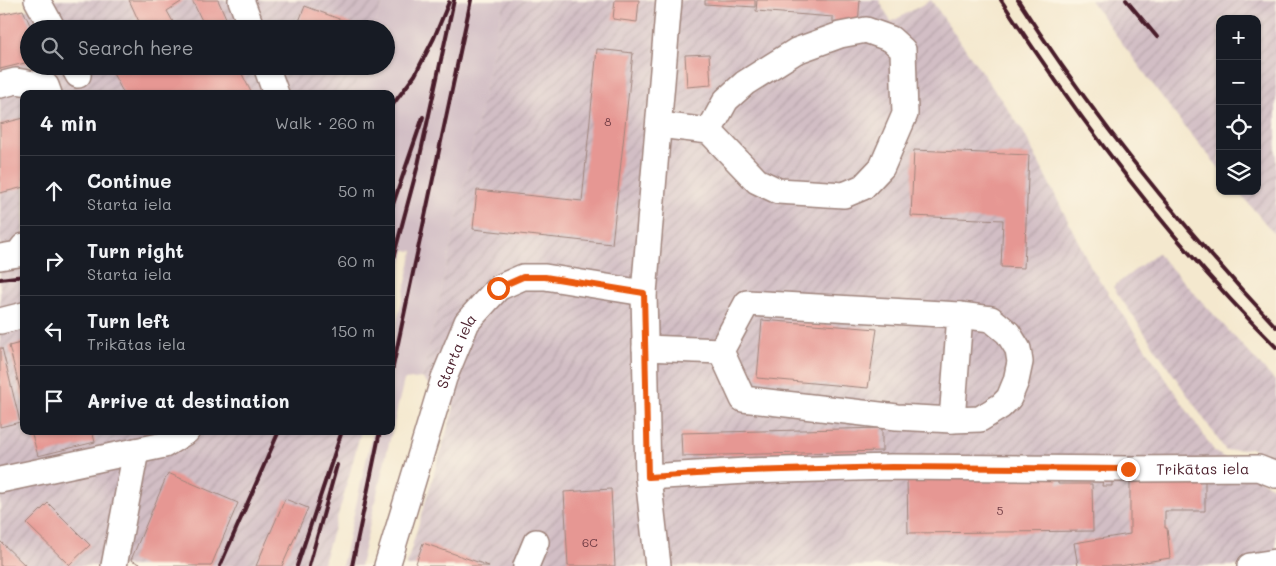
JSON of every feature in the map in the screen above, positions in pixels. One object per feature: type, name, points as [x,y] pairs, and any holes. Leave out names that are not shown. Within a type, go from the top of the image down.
[{"type":"street","points":[[37,0],[48,20]]},
{"type":"street","points":[[241,0],[249,20]]},
{"type":"street","points":[[658,566],[648,477],[644,293],[669,0]]},
{"type":"street","points":[[659,126],[709,131],[757,181],[778,191],[844,196],[863,187],[882,167],[905,114],[903,50],[891,39],[866,30],[840,35],[796,51],[745,83],[726,100],[709,131]]},
{"type":"street","points":[[269,75],[275,90]]},
{"type":"street","points":[[0,85],[16,81],[46,86],[48,90]]},
{"type":"street","points":[[0,257],[18,254],[20,251]]},
{"type":"street","name":"Starta iela","points":[[387,566],[444,378],[467,322],[498,288],[523,277],[545,277],[644,293]]},
{"type":"street","points":[[747,303],[960,315],[990,319],[1008,333],[1018,349],[1020,362],[1016,381],[1009,398],[1001,406],[980,419],[952,420],[897,417],[743,398],[721,351],[747,303]]},
{"type":"street","points":[[952,420],[960,315]]},
{"type":"street","points":[[0,321],[20,316]]},
{"type":"street","points":[[645,348],[721,351]]},
{"type":"street","points":[[0,480],[164,445],[180,435]]},
{"type":"street","points":[[114,566],[136,451]]},
{"type":"street","name":"Trikātas iela","points":[[648,477],[746,471],[892,467],[1258,468],[1276,475]]},
{"type":"street","points":[[526,566],[536,542]]},
{"type":"street","points":[[1250,566],[1276,562]]},
{"type":"shaded area","points":[[45,0],[384,0],[377,20],[20,20],[20,75],[358,75],[353,90],[20,90],[20,435],[360,435],[322,566],[0,566],[0,15],[23,10],[43,9]]},
{"type":"shaded area","points":[[384,0],[504,0],[422,378],[404,380],[395,418],[395,331],[413,251],[395,246],[395,90],[353,90],[358,75],[395,75],[395,20],[377,20]]},
{"type":"shaded area","points":[[504,0],[879,0],[891,22],[931,0],[1023,131],[1092,269],[1215,452],[1276,489],[1276,566],[406,566],[454,407],[422,378]]},
{"type":"shaded area","points":[[1090,0],[1276,0],[1276,236],[1241,195],[1261,195],[1261,15],[1216,15],[1216,164],[1180,121]]},
{"type":"shaded area","points":[[395,246],[405,250],[395,291]]},
{"type":"shaded area","points":[[1157,253],[1276,382],[1276,463],[1251,448],[1226,451],[1113,287]]},
{"type":"shaded area","points":[[372,435],[391,435],[360,566],[342,566]]},
{"type":"building","points":[[129,0],[184,0],[167,11],[172,20],[138,20]]},
{"type":"building","points":[[192,0],[218,0],[227,20],[202,20]]},
{"type":"building","points":[[615,0],[639,0],[637,22],[613,19]]},
{"type":"building","points":[[705,0],[755,0],[755,7],[705,4]]},
{"type":"building","points":[[757,0],[860,0],[858,24],[833,22],[833,17],[756,11]]},
{"type":"building","points":[[305,6],[342,20],[300,20]]},
{"type":"building","points":[[23,10],[28,20],[20,20],[20,64],[0,69],[0,15]]},
{"type":"building","points":[[597,49],[633,53],[612,244],[473,229],[477,190],[582,201]]},
{"type":"building","points":[[709,54],[711,85],[687,87],[685,55]]},
{"type":"building","points":[[114,75],[242,75],[250,90],[122,90]]},
{"type":"building","points":[[20,119],[20,188],[0,193],[0,124]]},
{"type":"building","points":[[914,150],[1029,155],[1024,268],[1001,267],[1003,220],[911,216]]},
{"type":"building","points":[[762,320],[877,329],[868,388],[757,378]]},
{"type":"building","points":[[20,343],[20,389],[9,346]]},
{"type":"building","points":[[0,348],[2,348],[20,422],[0,427]]},
{"type":"building","points":[[882,428],[882,451],[682,456],[681,433]]},
{"type":"building","points":[[32,435],[93,435],[95,442],[38,456]]},
{"type":"building","points":[[168,473],[238,503],[211,566],[145,566],[131,560]]},
{"type":"building","points":[[1058,475],[1058,484],[1092,484],[1093,531],[908,533],[907,477]]},
{"type":"building","points":[[1103,479],[1112,479],[1112,486],[1102,486]]},
{"type":"building","points":[[1205,481],[1205,511],[1165,511],[1165,528],[1167,528],[1170,558],[1120,566],[1078,566],[1074,543],[1130,534],[1130,482]]},
{"type":"building","points":[[611,489],[615,566],[568,566],[564,492]]},
{"type":"building","points":[[285,499],[308,508],[282,566],[256,566]]},
{"type":"building","points":[[48,503],[90,545],[69,565],[27,524]]},
{"type":"building","points":[[0,541],[26,566],[0,566]]},
{"type":"building","points":[[423,543],[489,566],[415,566]]},
{"type":"railway","points":[[395,251],[418,165],[454,0]]},
{"type":"railway","points":[[395,357],[471,0]]},
{"type":"railway","points":[[1001,0],[1063,92],[1164,224],[1237,307],[1276,347]]},
{"type":"railway","points":[[1018,0],[1077,87],[1140,170],[1172,210],[1276,327]]},
{"type":"railway","points":[[1126,0],[1157,37]]},
{"type":"railway","points":[[395,102],[415,75],[434,38],[449,2]]},
{"type":"railway","points":[[395,198],[423,117]]},
{"type":"railway","points":[[0,279],[20,276]]},
{"type":"railway","points":[[220,566],[277,435]]},
{"type":"railway","points":[[297,566],[341,435]]},
{"type":"railway","points":[[352,566],[379,435]]},
{"type":"railway","points":[[309,566],[337,465]]},
{"type":"route","points":[[498,288],[523,277],[545,277],[644,293],[648,477],[746,471],[892,467],[1128,469]]}]
